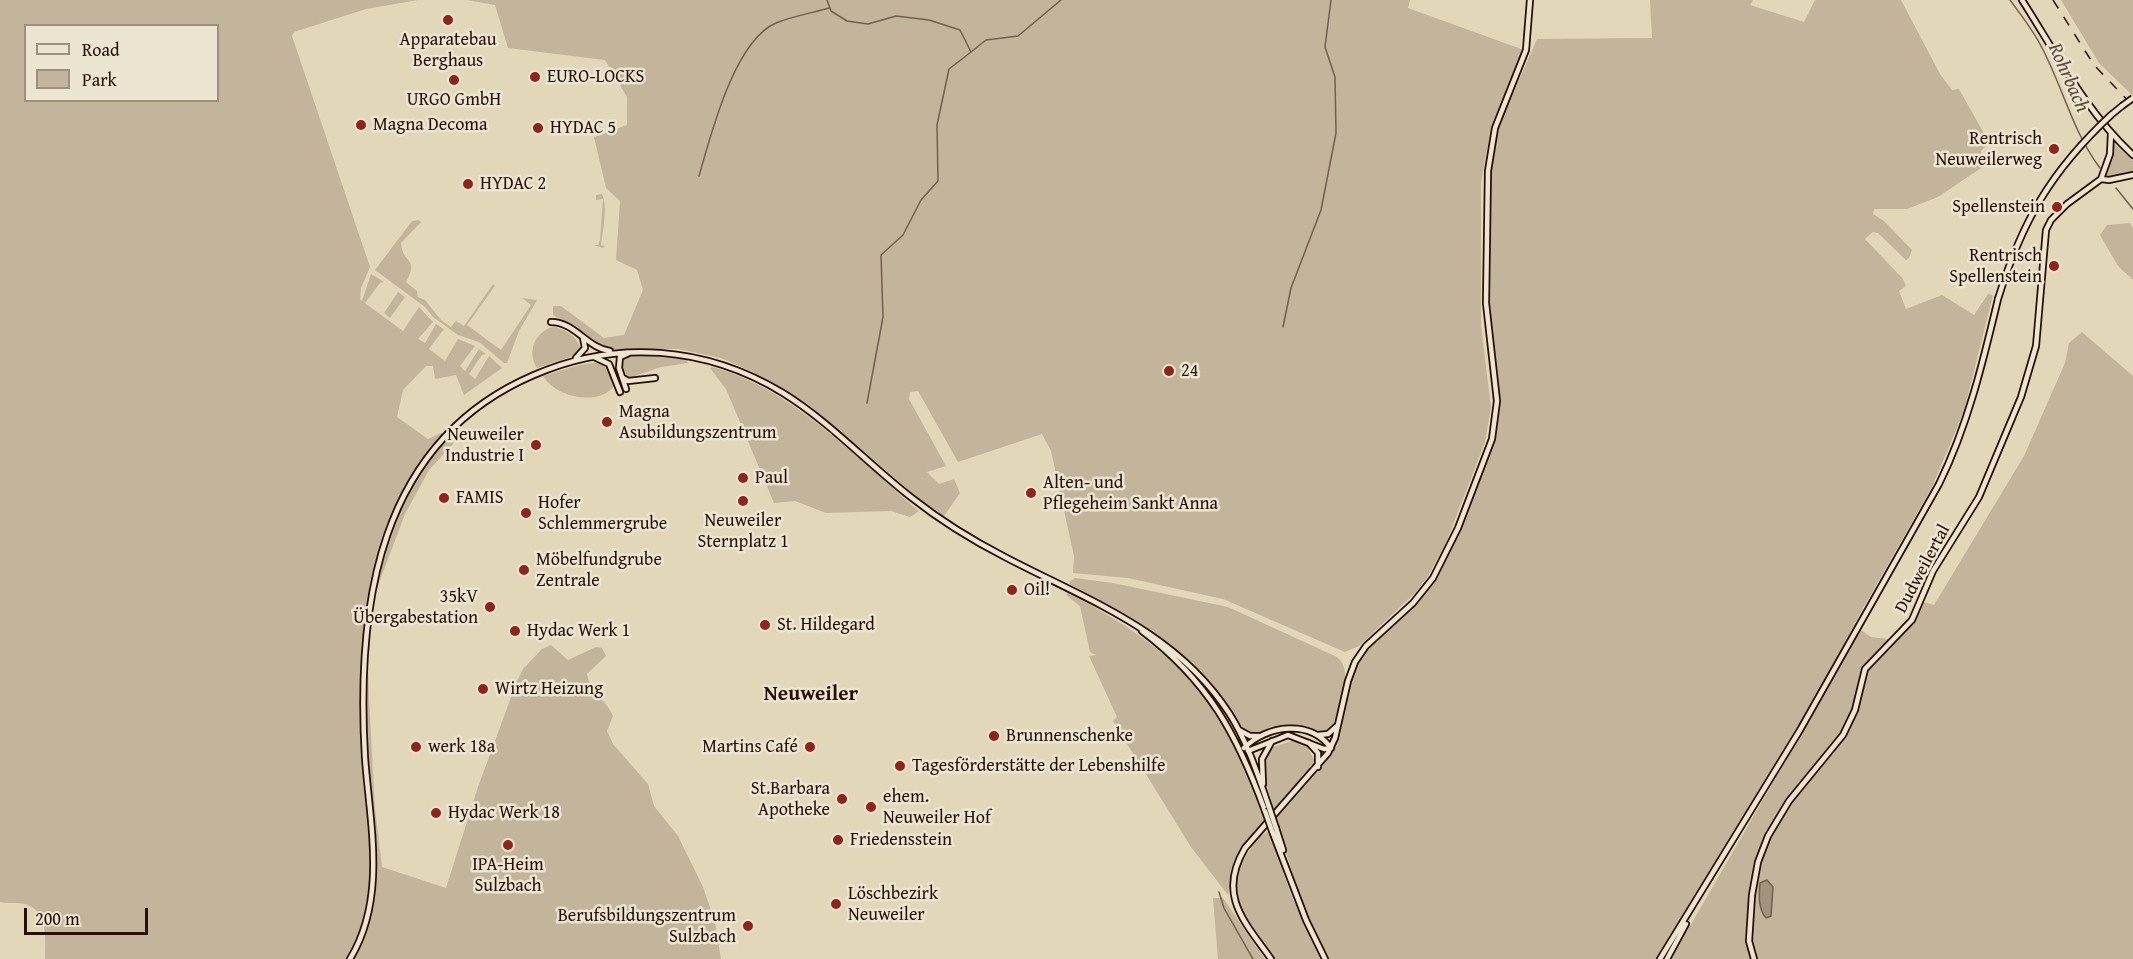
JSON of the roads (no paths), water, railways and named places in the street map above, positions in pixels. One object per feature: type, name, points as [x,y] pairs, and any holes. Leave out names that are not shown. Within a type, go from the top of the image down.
[{"type":"main road","points":[[1271,959],[1237,909],[1233,890],[1234,872],[1245,848],[1318,767],[1331,748],[1355,662],[1366,646],[1419,597],[1439,569],[1458,528],[1492,439],[1497,401],[1486,312],[1488,171],[1496,128],[1528,39],[1530,0]]},
{"type":"main road","points":[[2022,0],[2092,109],[2133,155]]},
{"type":"main road","points":[[1667,959],[1945,472],[1963,427],[1998,299],[2022,232],[2040,197],[2072,154],[2111,115],[2133,98]]},
{"type":"main road","points":[[2111,133],[2110,154],[2101,179],[2109,180],[2133,175]]},
{"type":"main road","name":"Dudweilertal","points":[[1754,959],[1749,941],[1752,895],[1765,843],[1789,801],[1843,735],[1854,710],[1865,669],[1912,620],[1934,571],[1983,488],[2031,370],[2038,331],[2045,235],[2051,220],[2074,197],[2101,179]]},
{"type":"main road","points":[[551,322],[564,324],[600,349],[616,352]]},
{"type":"main road","points":[[571,362],[585,348],[579,334]]},
{"type":"main road","points":[[588,357],[601,359],[609,364],[623,391],[619,360],[634,351]]},
{"type":"main road","points":[[350,959],[364,932],[372,892],[373,855],[365,749],[363,675],[367,618],[377,565],[393,517],[426,459],[442,439],[485,401],[544,370],[588,357],[634,351],[701,358],[763,382],[808,411],[908,495],[954,528],[1003,556],[1124,617],[1164,642],[1190,666],[1222,702],[1238,730],[1296,893],[1325,959]]},
{"type":"main road","points":[[622,378],[628,381],[655,378]]},
{"type":"main road","points":[[1124,617],[1165,649],[1196,679],[1218,707],[1245,749],[1266,798]]},
{"type":"main road","points":[[1316,735],[1328,734],[1338,725]]},
{"type":"main road","points":[[1238,730],[1250,736],[1262,736],[1292,727],[1304,729],[1316,735],[1331,748]]},
{"type":"main road","points":[[1245,749],[1288,735],[1324,749],[1331,748]]},
{"type":"main road","points":[[1245,749],[1262,736]]},
{"type":"main road","points":[[1267,809],[1262,759],[1273,740]]},
{"type":"main road","points":[[1307,741],[1318,753],[1318,767]]},
{"type":"main road","points":[[1660,959],[1716,872]]},
{"type":"waterway","points":[[827,0],[831,11],[847,21],[868,24],[896,16],[929,20],[960,30],[971,52],[986,40],[1018,36],[1061,0]]},
{"type":"waterway","points":[[1283,327],[1291,288],[1321,210],[1336,133],[1335,77],[1325,47],[1331,0]]},
{"type":"waterway","name":"Rohrbach","points":[[2010,0],[2038,40],[2082,139],[2100,168]]},
{"type":"waterway","points":[[699,176],[726,91],[748,49],[761,33],[776,23],[829,8]]},
{"type":"waterway","points":[[867,403],[883,317],[881,255],[903,235],[921,200],[938,181],[937,125],[949,69],[971,52]]},
{"type":"waterway","name":"Rohrbach","points":[[2116,188],[2133,209]]},
{"type":"waterway","points":[[1219,892],[1224,908],[1253,959]]},
{"type":"railway","points":[[2053,0],[2094,65],[2133,106]]},
{"type":"place","name":"Apparatebau Berghaus","points":[[448,20]]},
{"type":"place","name":"EURO-LOCKS","points":[[535,77]]},
{"type":"place","name":"URGO GmbH","points":[[454,80]]},
{"type":"place","name":"Magna Decoma","points":[[361,125]]},
{"type":"place","name":"HYDAC 5","points":[[538,128]]},
{"type":"place","name":"Rentrisch Neuweilerweg","points":[[2054,149]]},
{"type":"place","name":"HYDAC 2","points":[[468,184]]},
{"type":"place","name":"Spellenstein","points":[[2057,207]]},
{"type":"place","name":"Rentrisch Spellenstein","points":[[2054,266]]},
{"type":"place","name":"24","points":[[1169,371]]},
{"type":"place","name":"Magna Asubildungszentrum","points":[[607,422]]},
{"type":"place","name":"Neuweiler Industrie I","points":[[536,445]]},
{"type":"place","name":"Paul","points":[[743,478]]},
{"type":"place","name":"Alten- und Pflegeheim Sankt Anna","points":[[1031,493]]},
{"type":"place","name":"FAMIS","points":[[444,498]]},
{"type":"place","name":"Neuweiler Sternplatz 1","points":[[743,501]]},
{"type":"place","name":"Hofer Schlemmergrube","points":[[526,513]]},
{"type":"place","name":"Möbelfundgrube Zentrale","points":[[524,570]]},
{"type":"place","name":"Oil!","points":[[1012,590]]},
{"type":"place","name":"35kV Übergabestation","points":[[490,607]]},
{"type":"place","name":"St. Hildegard","points":[[765,625]]},
{"type":"place","name":"Hydac Werk 1","points":[[515,631]]},
{"type":"place","name":"Wirtz Heizung","points":[[483,689]]},
{"type":"place","name":"Brunnenschenke","points":[[994,736]]},
{"type":"place","name":"werk 18a","points":[[416,747]]},
{"type":"place","name":"Martins Café","points":[[810,747]]},
{"type":"place","name":"Tagesförderstätte der Lebenshilfe","points":[[900,766]]},
{"type":"place","name":"St.Barbara Apotheke","points":[[842,799]]},
{"type":"place","name":"ehem. Neuweiler Hof","points":[[871,807]]},
{"type":"place","name":"Hydac Werk 18","points":[[436,813]]},
{"type":"place","name":"Friedensstein","points":[[838,840]]},
{"type":"place","name":"IPA-Heim Sulzbach","points":[[508,845]]},
{"type":"place","name":"Löschbezirk Neuweiler","points":[[836,904]]},
{"type":"place","name":"Berufsbildungszentrum Sulzbach","points":[[748,926]]},
{"type":"district","name":"Neuweiler","points":[[811,695]]}]
